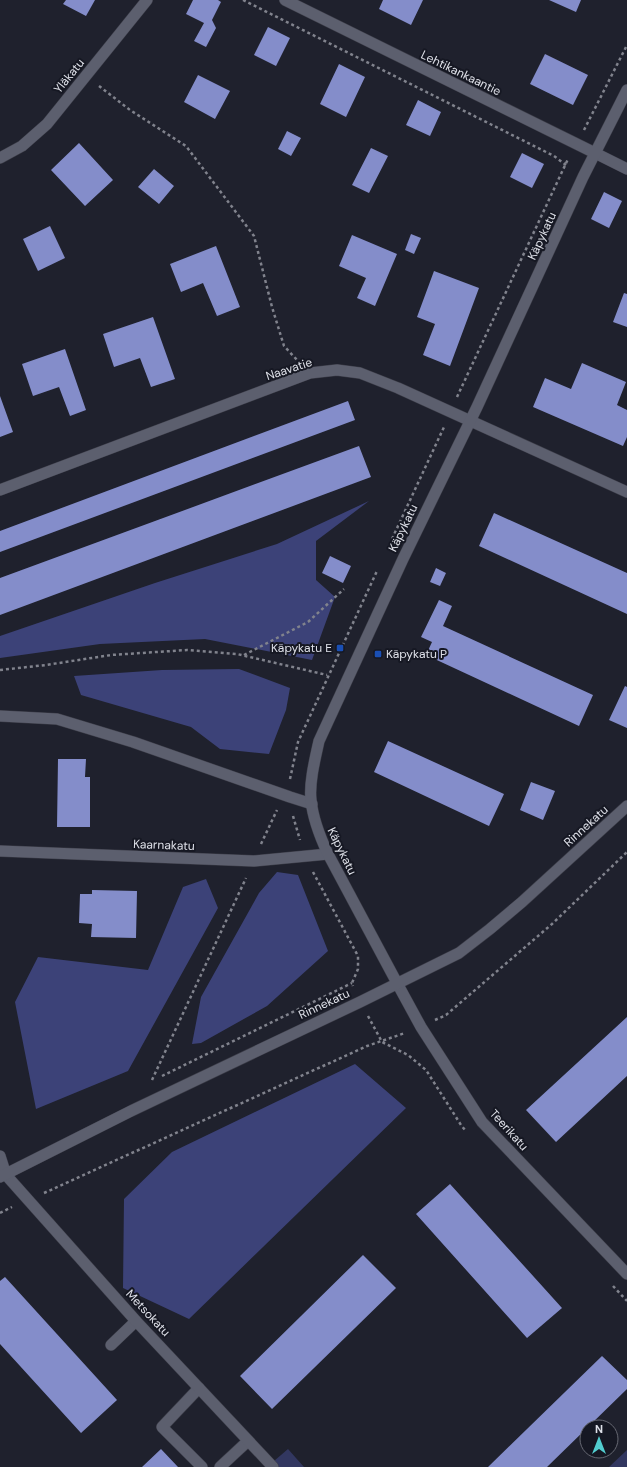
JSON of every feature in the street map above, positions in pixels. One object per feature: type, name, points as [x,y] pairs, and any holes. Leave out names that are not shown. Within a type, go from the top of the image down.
[{"type":"street","name":"Yläkatu","points":[[0,158],[22,146],[47,124],[147,0]]},
{"type":"street","name":"Lehtikankaantie","points":[[285,0],[627,169]]},
{"type":"street","name":"Käpykatu","points":[[397,983],[328,854],[318,832],[311,799],[313,765],[319,741],[583,177],[627,90]]},
{"type":"street","name":"Naavatie","points":[[0,490],[310,373],[337,370],[360,373],[398,388],[627,492]]},
{"type":"street","points":[[0,716],[57,719],[133,742],[312,804]]},
{"type":"street","name":"Rinnekatu","points":[[3,1176],[131,1111],[459,953],[490,929],[627,806]]},
{"type":"street","name":"Kaarnakatu","points":[[0,851],[254,861],[328,854]]},
{"type":"street","name":"Teerikatu","points":[[397,983],[421,1027],[482,1122],[627,1274]]},
{"type":"street","points":[[0,1156],[3,1176]]},
{"type":"street","name":"Metsokatu","points":[[3,1176],[27,1200],[273,1467]]},
{"type":"street","points":[[111,1345],[136,1320]]},
{"type":"street","points":[[199,1388],[162,1427],[202,1467]]},
{"type":"street","points":[[220,1467],[248,1441]]},
{"type":"path","points":[[242,0],[554,156],[583,177]]},
{"type":"path","points":[[86,76],[130,110],[186,146],[254,236],[284,346],[310,373]]},
{"type":"path","points":[[244,655],[308,622],[344,589]]},
{"type":"path","points":[[0,670],[46,665],[118,654],[187,650],[244,655],[327,676]]},
{"type":"path","points":[[152,1080],[277,809],[290,797]]},
{"type":"path","points":[[27,1200],[367,1046],[382,1042],[421,1027],[446,1015],[552,924],[627,852]]},
{"type":"path","points":[[360,1002],[382,1042]]},
{"type":"shaded area","points":[[369,501],[316,541],[316,580],[335,597],[312,660],[205,639],[100,644],[0,658],[0,636],[155,583],[277,544]]},
{"type":"shaded area","points":[[239,669],[290,688],[286,710],[269,754],[220,749],[191,727],[81,695],[74,676],[162,670]]},
{"type":"shaded area","points":[[277,872],[298,875],[328,951],[267,1006],[201,1043],[192,1044],[201,997],[259,893]]},
{"type":"shaded area","points":[[206,879],[218,908],[128,1071],[36,1109],[15,1002],[38,957],[148,970],[183,887]]},
{"type":"shaded area","points":[[355,1064],[406,1108],[189,1319],[123,1288],[124,1199],[172,1152]]},
{"type":"shaded area","points":[[288,1449],[304,1467],[267,1467]]},
{"type":"shaded area","points":[[627,1450],[627,1467],[609,1467],[619,1459]]},
{"type":"building","points":[[66,0],[95,0],[86,16],[63,4]]},
{"type":"building","points":[[193,0],[218,0],[221,2],[212,20],[216,28],[206,47],[194,41],[204,23],[186,14]]},
{"type":"building","points":[[383,0],[423,0],[411,25],[379,9]]},
{"type":"building","points":[[549,0],[581,0],[576,12]]},
{"type":"building","points":[[268,27],[290,38],[276,66],[254,55]]},
{"type":"building","points":[[545,54],[588,75],[573,105],[530,84]]},
{"type":"building","points":[[339,64],[365,77],[346,117],[320,104]]},
{"type":"building","points":[[198,75],[230,91],[215,119],[184,102]]},
{"type":"building","points":[[418,100],[441,112],[430,136],[406,125]]},
{"type":"building","points":[[287,131],[301,138],[291,156],[278,149]]},
{"type":"building","points":[[79,143],[113,180],[85,206],[51,170]]},
{"type":"building","points":[[371,148],[388,156],[369,193],[352,185]]},
{"type":"building","points":[[522,153],[544,164],[532,188],[510,177]]},
{"type":"building","points":[[154,169],[174,186],[159,204],[138,187]]},
{"type":"building","points":[[604,192],[622,201],[609,228],[591,219]]},
{"type":"building","points":[[50,226],[65,258],[38,271],[23,239]]},
{"type":"building","points":[[411,234],[421,238],[414,254],[405,250]]},
{"type":"building","points":[[352,235],[397,254],[375,306],[357,298],[366,278],[339,266]]},
{"type":"building","points":[[216,246],[240,307],[217,316],[203,283],[181,292],[170,264]]},
{"type":"building","points":[[434,271],[479,288],[450,366],[423,355],[435,324],[417,317]]},
{"type":"building","points":[[624,293],[627,294],[627,327],[613,322]]},
{"type":"building","points":[[153,317],[175,379],[151,387],[140,358],[114,367],[103,334]]},
{"type":"building","points":[[65,349],[86,410],[70,416],[59,387],[33,396],[22,364]]},
{"type":"building","points":[[582,363],[626,382],[617,405],[627,410],[627,437],[623,446],[533,407],[545,378],[571,389]]},
{"type":"building","points":[[0,396],[13,432],[0,437]]},
{"type":"building","points":[[348,401],[355,420],[0,552],[0,531]]},
{"type":"building","points":[[359,446],[371,477],[0,615],[0,578]]},
{"type":"building","points":[[494,513],[627,573],[627,614],[479,546]]},
{"type":"building","points":[[330,556],[351,566],[343,583],[322,573]]},
{"type":"building","points":[[436,568],[446,573],[440,586],[430,582]]},
{"type":"building","points":[[439,600],[452,606],[443,626],[593,695],[579,726],[426,655],[432,642],[421,637]]},
{"type":"building","points":[[625,686],[627,687],[627,728],[609,720]]},
{"type":"building","points":[[388,741],[504,794],[489,826],[374,772]]},
{"type":"building","points":[[58,759],[86,759],[85,777],[90,777],[90,827],[57,827]]},
{"type":"building","points":[[531,782],[555,791],[543,820],[520,810]]},
{"type":"building","points":[[92,890],[137,891],[136,938],[91,937],[92,924],[79,923],[80,894],[92,894]]},
{"type":"building","points":[[627,1017],[627,1076],[556,1142],[526,1110]]},
{"type":"building","points":[[450,1184],[562,1308],[527,1338],[416,1214]]},
{"type":"building","points":[[363,1255],[396,1288],[272,1409],[240,1376]]},
{"type":"building","points":[[5,1277],[117,1400],[81,1433],[0,1344],[0,1281]]},
{"type":"building","points":[[602,1356],[627,1380],[627,1389],[596,1419],[579,1419],[579,1436],[547,1467],[488,1467]]},
{"type":"building","points":[[161,1449],[178,1467],[142,1467]]},
{"type":"place","name":"Käpykatu E","points":[[340,648]]},
{"type":"place","name":"Käpykatu P","points":[[378,654]]}]
